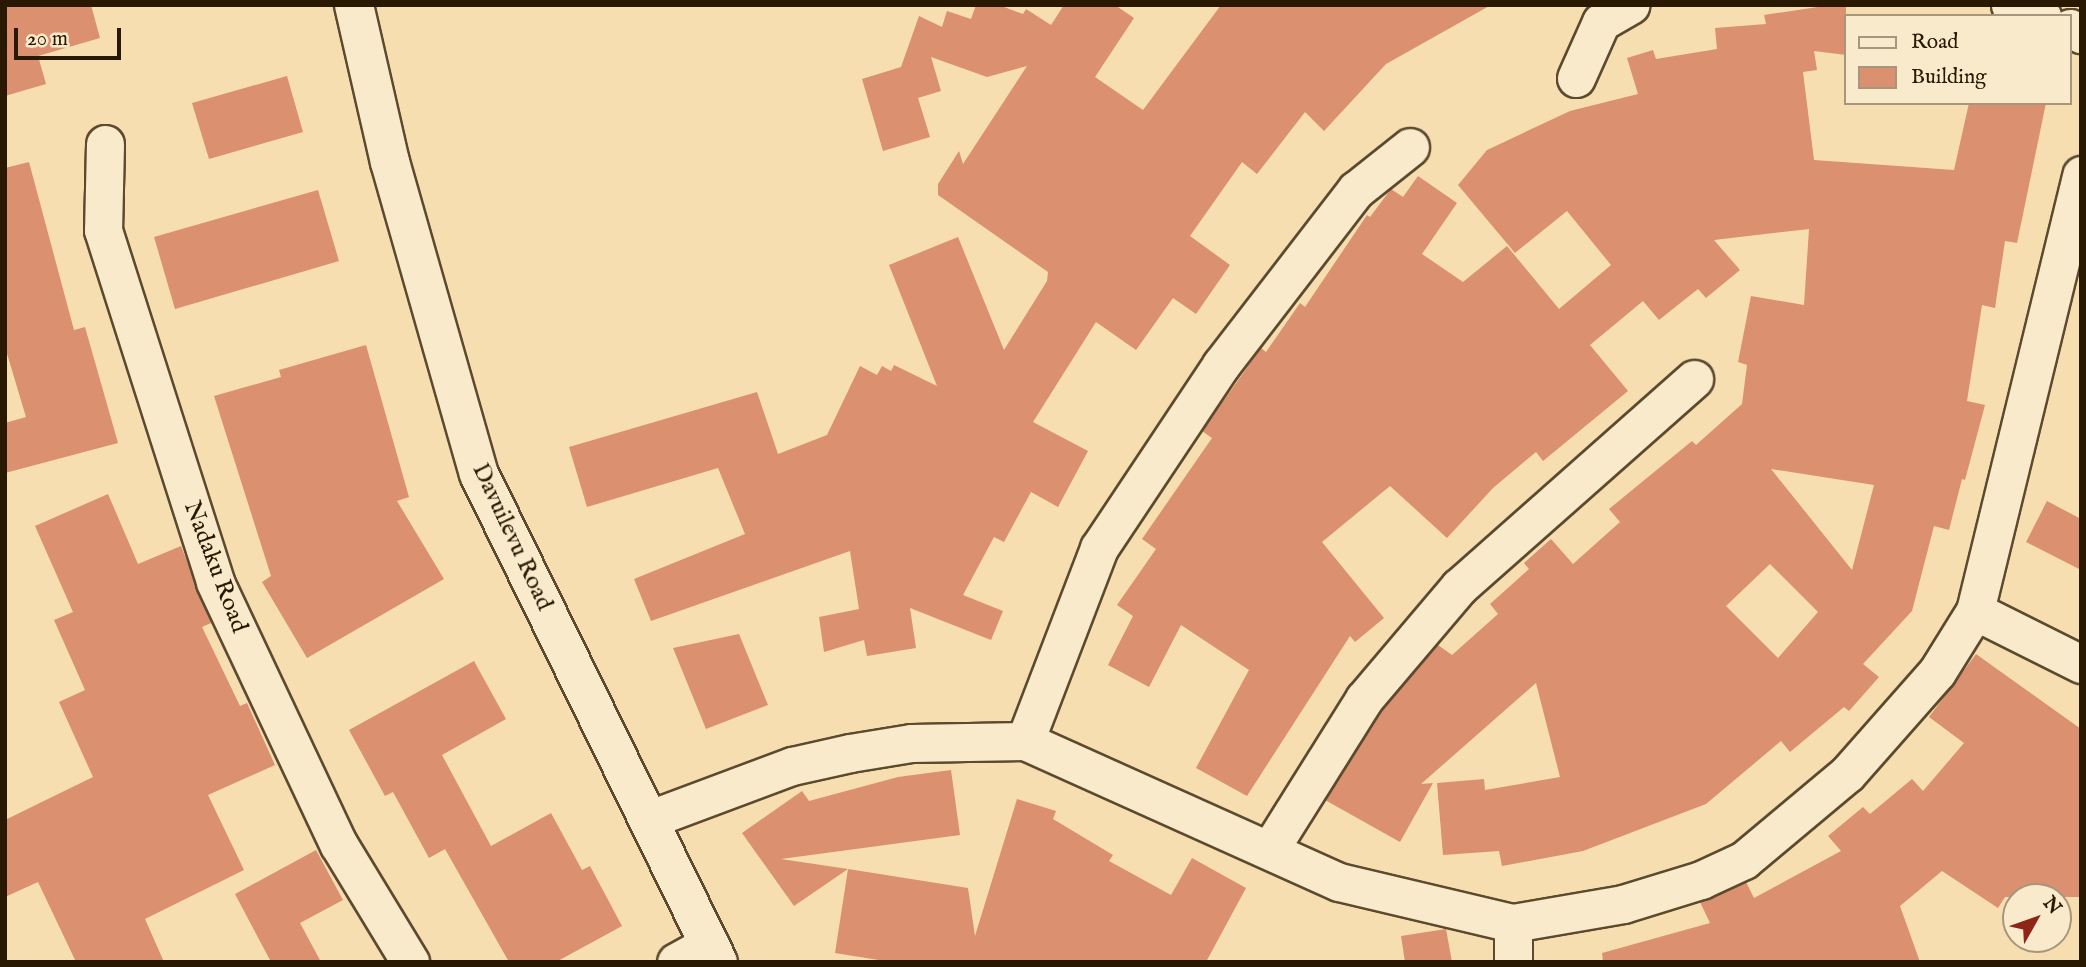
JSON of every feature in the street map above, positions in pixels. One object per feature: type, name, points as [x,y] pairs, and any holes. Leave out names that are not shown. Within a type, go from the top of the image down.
[{"type":"street","name":"Davuilevu Road","points":[[354,5],[390,162],[479,474],[650,819],[701,956]]},
{"type":"street","points":[[1576,78],[1601,22],[1630,5]]},
{"type":"street","points":[[2010,5],[2036,14]]},
{"type":"street","name":"Nadaku Road","points":[[105,144],[103,230],[215,582],[339,845],[410,962]]},
{"type":"street","points":[[1025,741],[1099,548],[1222,365],[1356,190],[1410,147]]},
{"type":"street","points":[[650,819],[792,766],[850,753],[911,743],[1025,741],[1352,886],[1513,923],[1623,904],[1701,880],[1744,860],[1847,774],[1937,672],[1975,611],[2081,176]]},
{"type":"street","points":[[1270,849],[1364,699],[1451,596],[1693,379]]},
{"type":"street","points":[[1975,611],[2081,664]]},
{"type":"street","points":[[1513,923],[1513,962]]},
{"type":"building","points":[[5,5],[91,5],[100,38],[38,56],[46,84],[5,96]]},
{"type":"building","points":[[976,5],[999,5],[1023,14],[1026,9],[1051,25],[1064,5],[1115,5],[1134,18],[1095,77],[1143,110],[1221,5],[1491,5],[1386,64],[1324,131],[1305,112],[1257,174],[1242,162],[1190,236],[1230,265],[1196,314],[1173,298],[1136,350],[1096,322],[1033,422],[1088,451],[1058,507],[1031,492],[1004,542],[994,537],[963,595],[1003,611],[991,640],[910,608],[916,648],[867,656],[864,640],[824,652],[819,617],[859,609],[850,551],[651,621],[634,579],[745,534],[718,468],[587,507],[569,447],[757,392],[778,454],[827,435],[860,366],[877,375],[882,366],[891,371],[894,365],[937,386],[889,265],[958,237],[1004,350],[1047,281],[1048,272],[938,195],[938,184],[959,151],[963,164],[1027,66],[987,77],[931,57],[941,91],[918,98],[930,137],[883,151],[862,79],[901,67],[919,16],[942,27],[947,11],[971,19]]},
{"type":"building","points":[[1846,5],[1844,55],[1814,51],[1817,70],[1803,72],[1814,160],[1954,170],[1969,105],[2046,105],[2017,243],[2005,241],[1995,308],[1982,305],[1967,401],[1985,405],[1965,480],[1962,479],[1949,530],[1934,526],[1912,611],[1863,664],[1879,677],[1849,711],[1844,707],[1790,752],[1781,741],[1706,804],[1583,851],[1502,866],[1499,851],[1443,855],[1437,783],[1484,779],[1485,790],[1560,777],[1536,683],[1421,784],[1433,783],[1400,842],[1325,800],[1383,709],[1438,645],[1452,655],[1498,614],[1490,604],[1529,569],[1524,563],[1551,539],[1573,564],[1620,522],[1609,509],[1692,441],[1696,445],[1742,404],[1747,365],[1738,362],[1751,296],[1804,305],[1809,229],[1714,240],[1740,270],[1706,298],[1698,289],[1659,320],[1643,301],[1590,345],[1628,391],[1543,461],[1536,452],[1493,488],[1447,538],[1390,486],[1322,542],[1384,618],[1355,642],[1350,636],[1247,796],[1196,768],[1249,670],[1181,625],[1149,687],[1108,665],[1133,616],[1117,605],[1156,549],[1142,539],[1212,438],[1202,431],[1261,348],[1266,352],[1300,303],[1305,307],[1367,215],[1370,217],[1391,189],[1403,197],[1418,176],[1457,203],[1422,254],[1463,282],[1507,246],[1559,309],[1611,265],[1567,211],[1515,253],[1458,185],[1487,150],[1570,111],[1638,94],[1627,58],[1653,50],[1656,59],[1717,49],[1715,28],[1766,24],[1764,15]],"holes":[[[1771,469],[1874,485],[1852,570]],[[1770,564],[1818,612],[1778,658],[1726,606]]]},
{"type":"building","points":[[287,76],[303,132],[209,159],[192,103]]},
{"type":"building","points":[[29,162],[74,330],[85,327],[118,443],[5,473],[5,423],[26,417],[5,347],[5,168]]},
{"type":"building","points":[[318,190],[339,261],[175,309],[154,237]]},
{"type":"building","points":[[366,345],[409,497],[397,501],[444,579],[307,658],[262,582],[271,576],[214,396],[281,377],[279,370]]},
{"type":"building","points":[[108,494],[138,564],[181,546],[211,623],[202,627],[240,706],[247,703],[275,765],[208,795],[244,870],[145,919],[164,962],[76,962],[38,882],[5,897],[5,820],[93,777],[59,702],[85,690],[54,620],[73,612],[35,526]]},
{"type":"building","points":[[2047,501],[2081,519],[2081,570],[2026,542]]},
{"type":"building","points":[[739,634],[768,705],[706,729],[673,648]]},
{"type":"building","points":[[1976,654],[2081,729],[2081,897],[2072,897],[2072,883],[2002,883],[2002,902],[1998,908],[1942,871],[1900,906],[1920,962],[1603,962],[1602,953],[1710,923],[1700,902],[1746,882],[1754,898],[1841,851],[1828,836],[1863,807],[1870,814],[1912,779],[1923,791],[1964,743],[1929,717]]},
{"type":"building","points":[[474,661],[506,719],[442,755],[491,846],[551,813],[582,870],[590,866],[622,926],[556,962],[509,962],[445,849],[429,858],[393,792],[385,796],[349,730]]},
{"type":"building","points":[[951,770],[960,835],[781,859],[848,869],[794,906],[742,833],[802,791],[809,801],[898,777]]},
{"type":"building","points":[[1017,799],[1056,811],[1053,819],[1113,855],[1109,861],[1171,895],[1192,858],[1246,888],[1206,962],[891,962],[835,953],[848,869],[968,888],[975,936]]},
{"type":"building","points":[[316,850],[343,900],[300,923],[321,962],[271,962],[235,894]]},
{"type":"building","points":[[1446,929],[1452,962],[1405,962],[1401,936]]}]
